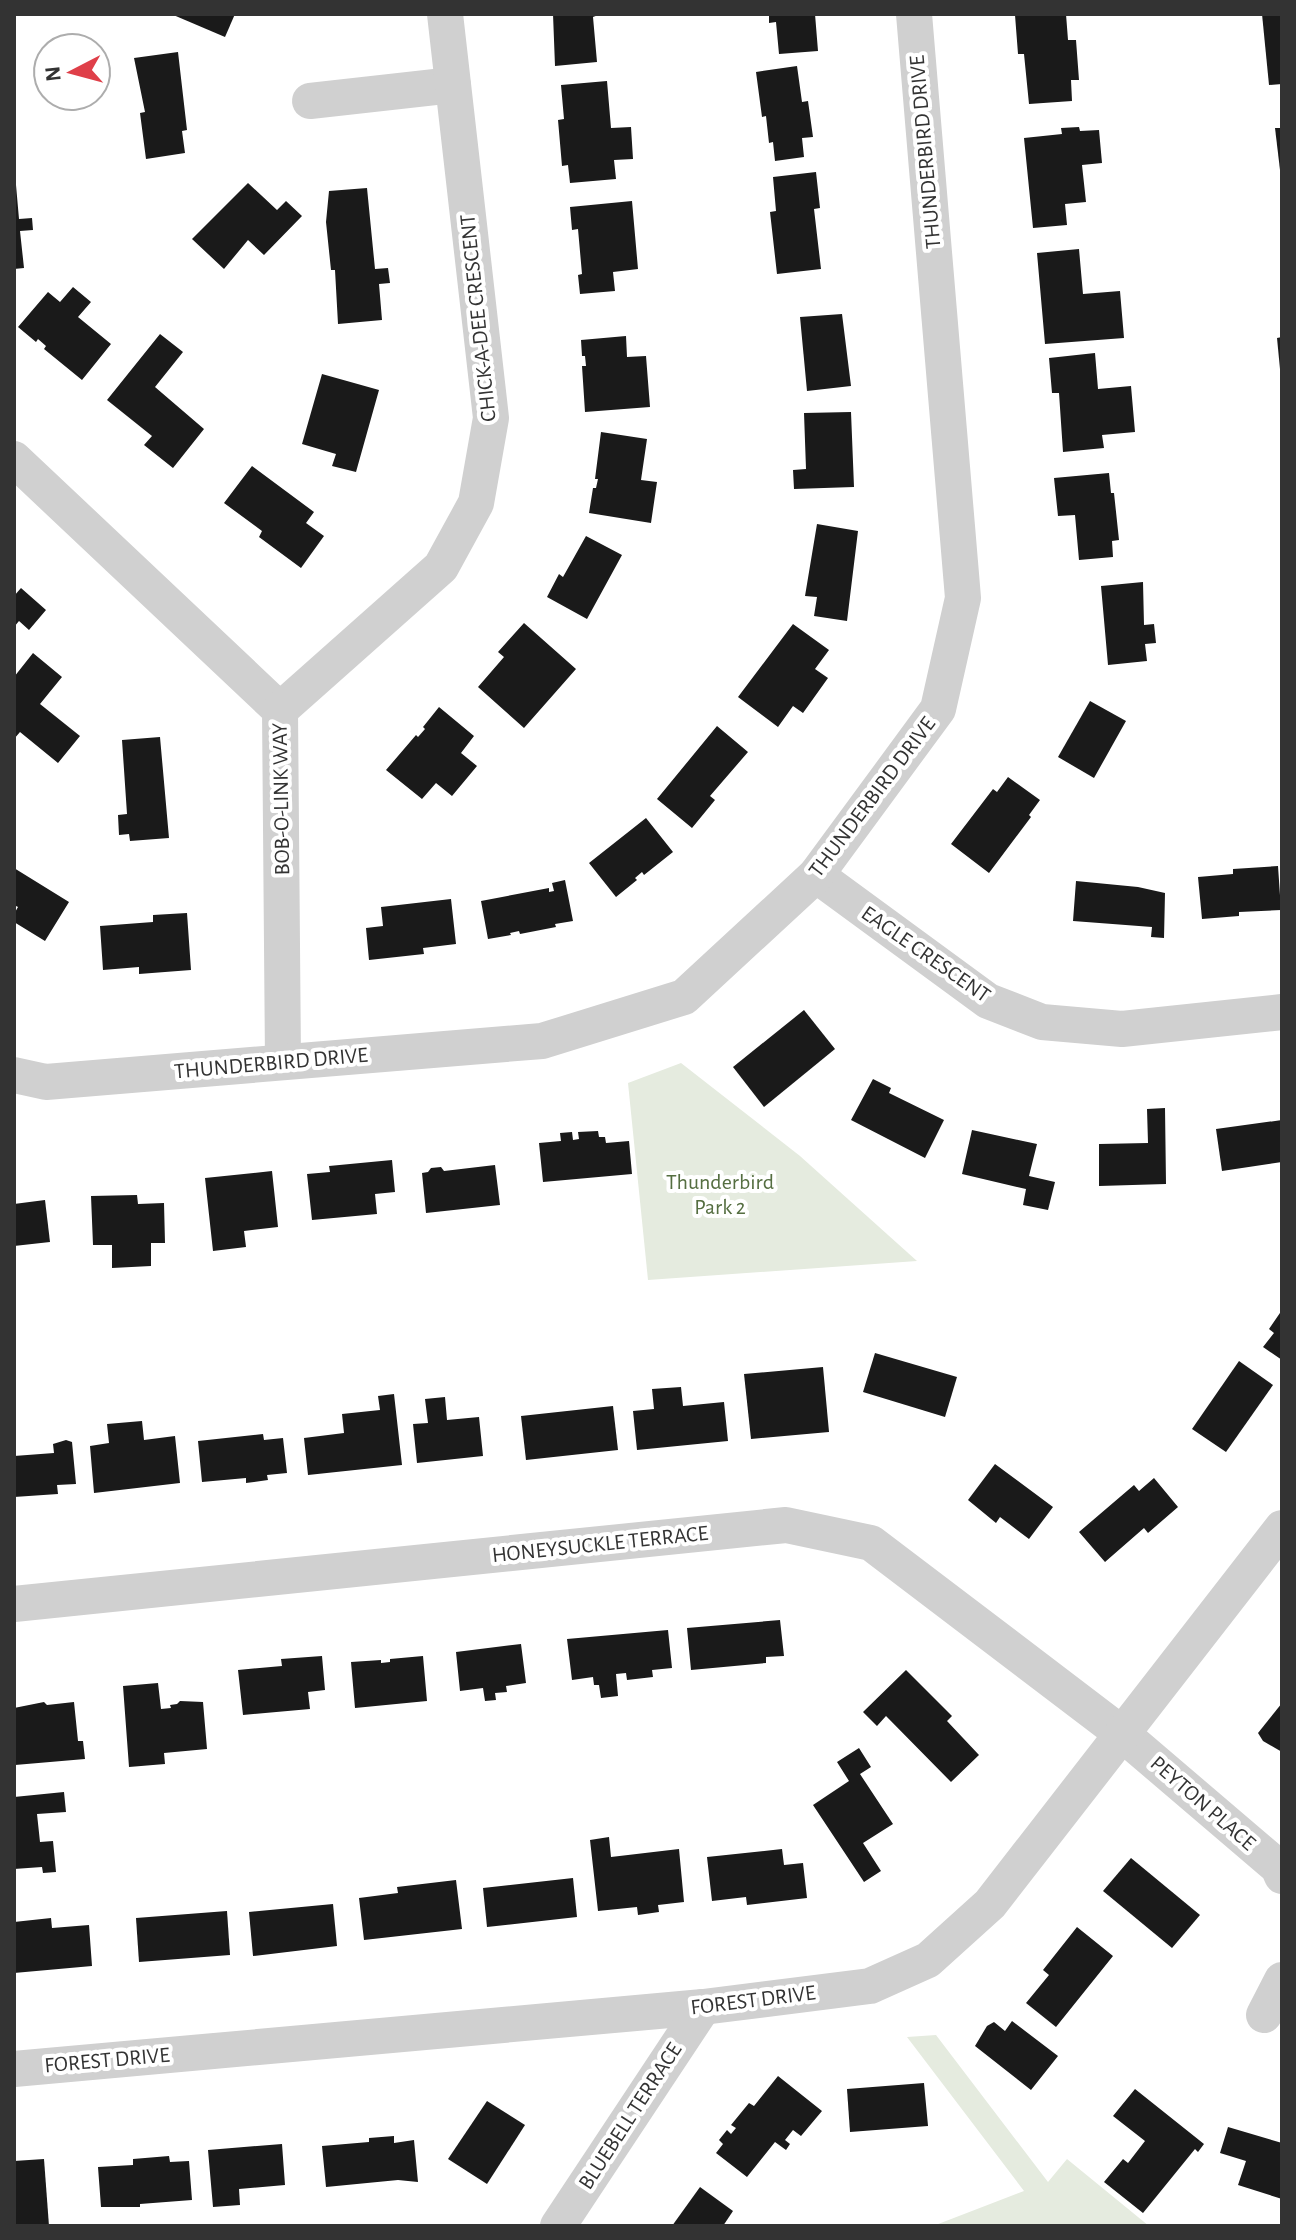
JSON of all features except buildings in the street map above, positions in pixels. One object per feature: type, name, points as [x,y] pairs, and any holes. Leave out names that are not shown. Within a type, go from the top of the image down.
[{"type":"street","name":"CHICK-A-DEE CRESCENT","points":[[280,710],[441,567],[476,503],[491,418],[445,14]]},
{"type":"street","name":"THUNDERBIRD DRIVE","points":[[14,1075],[46,1082],[542,1041],[684,997],[816,875],[938,709],[963,598],[914,14]]},
{"type":"street","points":[[310,101],[453,85]]},
{"type":"street","name":"BOB-O-LINK WAY","points":[[14,459],[280,710],[283,1062]]},
{"type":"street","name":"EAGLE CRESCENT","points":[[816,875],[988,1001],[1042,1022],[1122,1029],[1282,1012]]},
{"type":"street","name":"HONEYSUCKLE TERRACE","points":[[14,1604],[786,1525],[871,1543],[1121,1733]]},
{"type":"street","name":"FOREST DRIVE","points":[[14,2069],[703,2007],[870,1986],[928,1960],[990,1904],[1282,1528]]},
{"type":"street","name":"PEYTON PLACE","points":[[1121,1733],[1278,1867],[1282,1876]]},
{"type":"street","points":[[1264,2015],[1282,1980]]},
{"type":"street","name":"BLUEBELL TERRACE","points":[[558,2226],[703,2007]]},
{"type":"green space","name":"Thunderbird Park 2","points":[[681,1063],[800,1156],[917,1261],[648,1280],[628,1083]]},
{"type":"green space","points":[[936,2035],[1048,2182],[1067,2159],[1149,2226],[933,2226],[1024,2191],[907,2037]]}]
